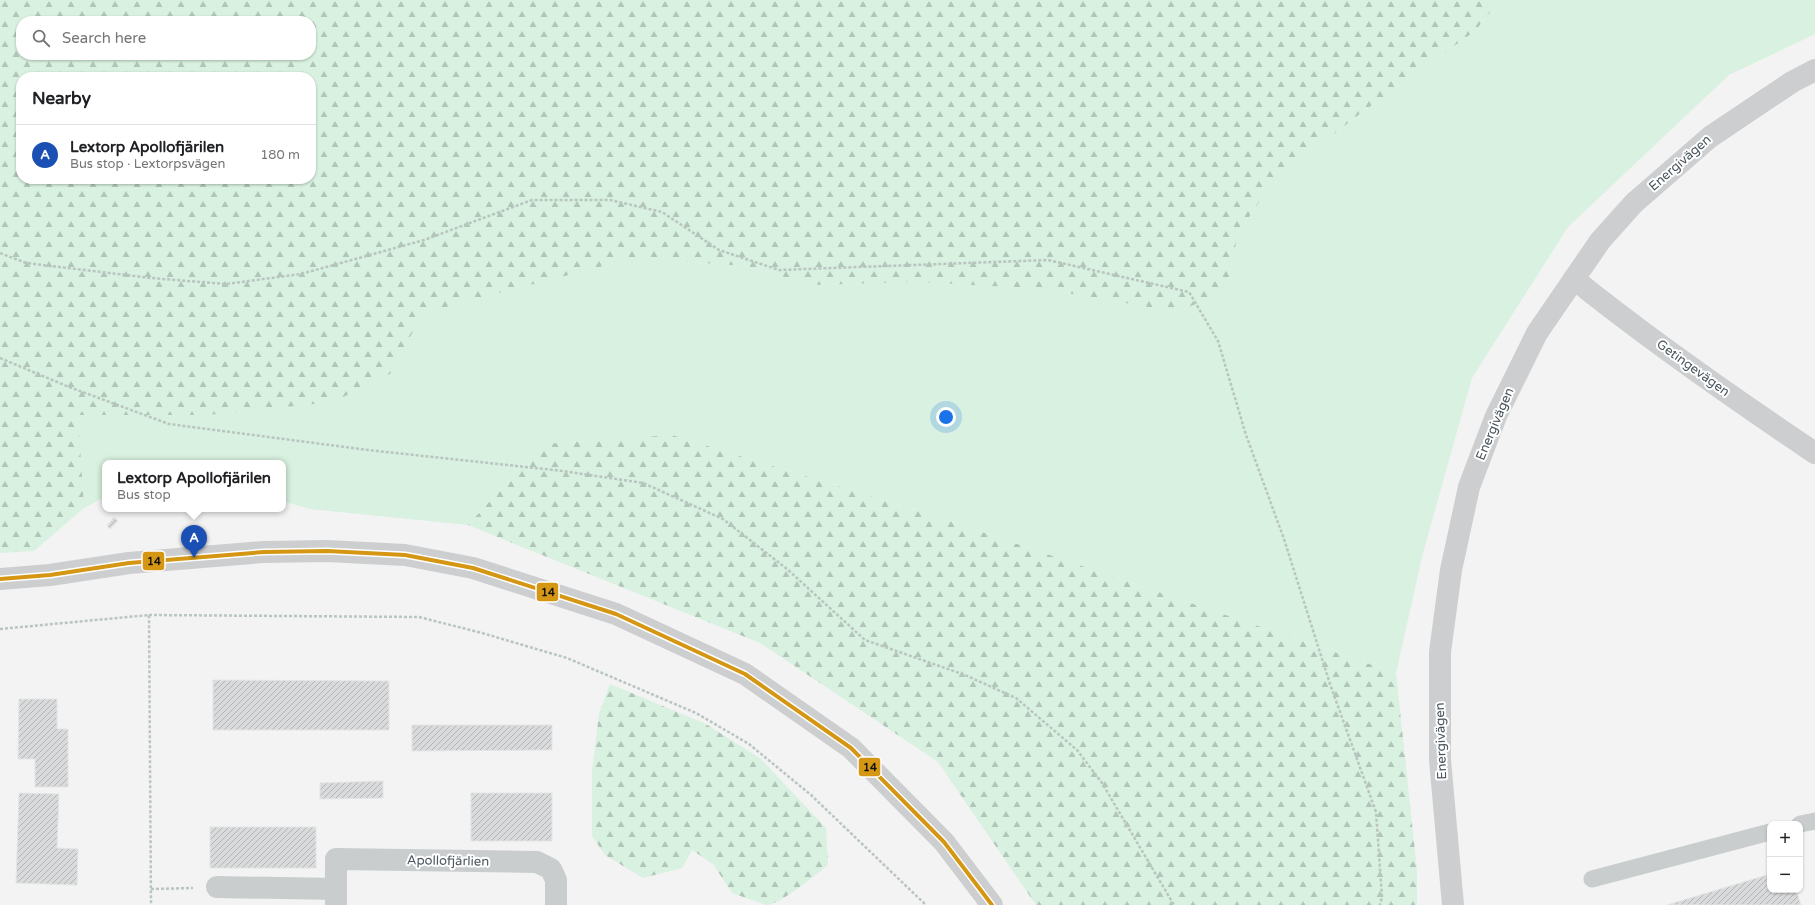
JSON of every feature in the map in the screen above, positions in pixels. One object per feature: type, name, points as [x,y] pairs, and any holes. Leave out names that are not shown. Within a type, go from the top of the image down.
[{"type":"street","name":"Energivägen","points":[[1453,905],[1440,753],[1440,652],[1451,570],[1469,487],[1496,416],[1537,333],[1600,241],[1634,203],[1704,142],[1792,82],[1815,70]]},
{"type":"street","name":"Getingevägen","points":[[1574,279],[1600,300],[1752,411],[1815,454]]},
{"type":"street","points":[[0,579],[129,563],[264,552],[327,552],[405,556],[473,568],[616,614],[745,674],[851,748],[944,842],[992,905]]},
{"type":"street","name":"Apollofjärlien","points":[[217,887],[336,897],[336,859],[537,862],[551,870],[556,880],[556,905]]},
{"type":"lane","points":[[1803,823],[1815,821]]},
{"type":"lane","points":[[1592,879],[1767,833]]},
{"type":"path","points":[[0,253],[26,263],[151,278],[226,284],[301,274],[424,240],[532,200],[610,200],[662,212],[719,250],[779,270],[1048,260],[1189,292],[1218,341],[1246,435],[1284,539],[1330,684],[1376,812],[1382,897],[1380,905]]},
{"type":"path","points":[[0,358],[69,387],[169,424],[368,450],[563,471],[643,483],[724,519],[787,569],[865,640],[965,675],[1016,698],[1076,750],[1102,783],[1174,905]]},
{"type":"path","points":[[149,615],[151,905]]},
{"type":"path","points":[[0,629],[149,615],[419,617],[482,632],[567,658],[696,713],[750,744],[811,795],[926,905]]},
{"type":"path","points":[[151,889],[217,887]]},
{"type":"green space","points":[[0,0],[1500,0],[1475,31],[1357,116],[1306,156],[1265,193],[1238,234],[1226,290],[1178,312],[1043,289],[920,282],[812,285],[746,266],[634,258],[423,313],[390,374],[333,402],[207,415],[78,415],[84,508],[34,551],[0,553]]},
{"type":"green space","points":[[1500,0],[1815,0],[1815,34],[1729,75],[1568,227],[1472,378],[1423,553],[1396,673],[944,519],[672,435],[542,444],[468,525],[310,509],[286,502],[286,460],[102,460],[102,499],[84,508],[77,415],[207,415],[333,402],[390,374],[422,313],[634,258],[746,266],[812,285],[920,282],[1043,289],[1178,312],[1226,290],[1238,234],[1265,193],[1306,156],[1357,116],[1475,31]]},
{"type":"green space","points":[[672,435],[944,519],[1396,673],[1417,870],[1417,905],[1036,905],[938,762],[760,643],[468,525],[542,444]]},
{"type":"green space","points":[[610,684],[706,724],[761,759],[826,828],[828,865],[788,895],[772,904],[766,905],[732,893],[713,864],[692,850],[682,868],[643,878],[605,855],[592,836],[592,772],[599,714]]},
{"type":"building","points":[[114,517],[118,521],[110,529],[107,526]]},
{"type":"building","points":[[213,680],[389,681],[389,730],[213,730]]},
{"type":"building","points":[[19,699],[57,699],[57,729],[68,729],[68,787],[35,787],[35,759],[18,759]]},
{"type":"building","points":[[412,725],[552,725],[552,750],[412,751]]},
{"type":"building","points":[[383,781],[383,798],[320,799],[320,783]]},
{"type":"building","points":[[19,793],[59,794],[57,848],[78,849],[77,885],[16,883]]},
{"type":"building","points":[[471,793],[552,793],[552,841],[471,841]]},
{"type":"building","points":[[210,827],[316,827],[316,868],[210,868]]},
{"type":"building","points":[[1767,875],[1767,893],[1797,893],[1801,905],[1667,905]]},
{"type":"transit line","name":"14","points":[[0,579],[50,575],[129,563],[264,552],[327,551],[405,555],[473,568],[616,614],[745,674],[851,748],[944,842],[992,905]]},
{"type":"place","name":"Lextorp Apollofjärilen","points":[[194,558]]}]
